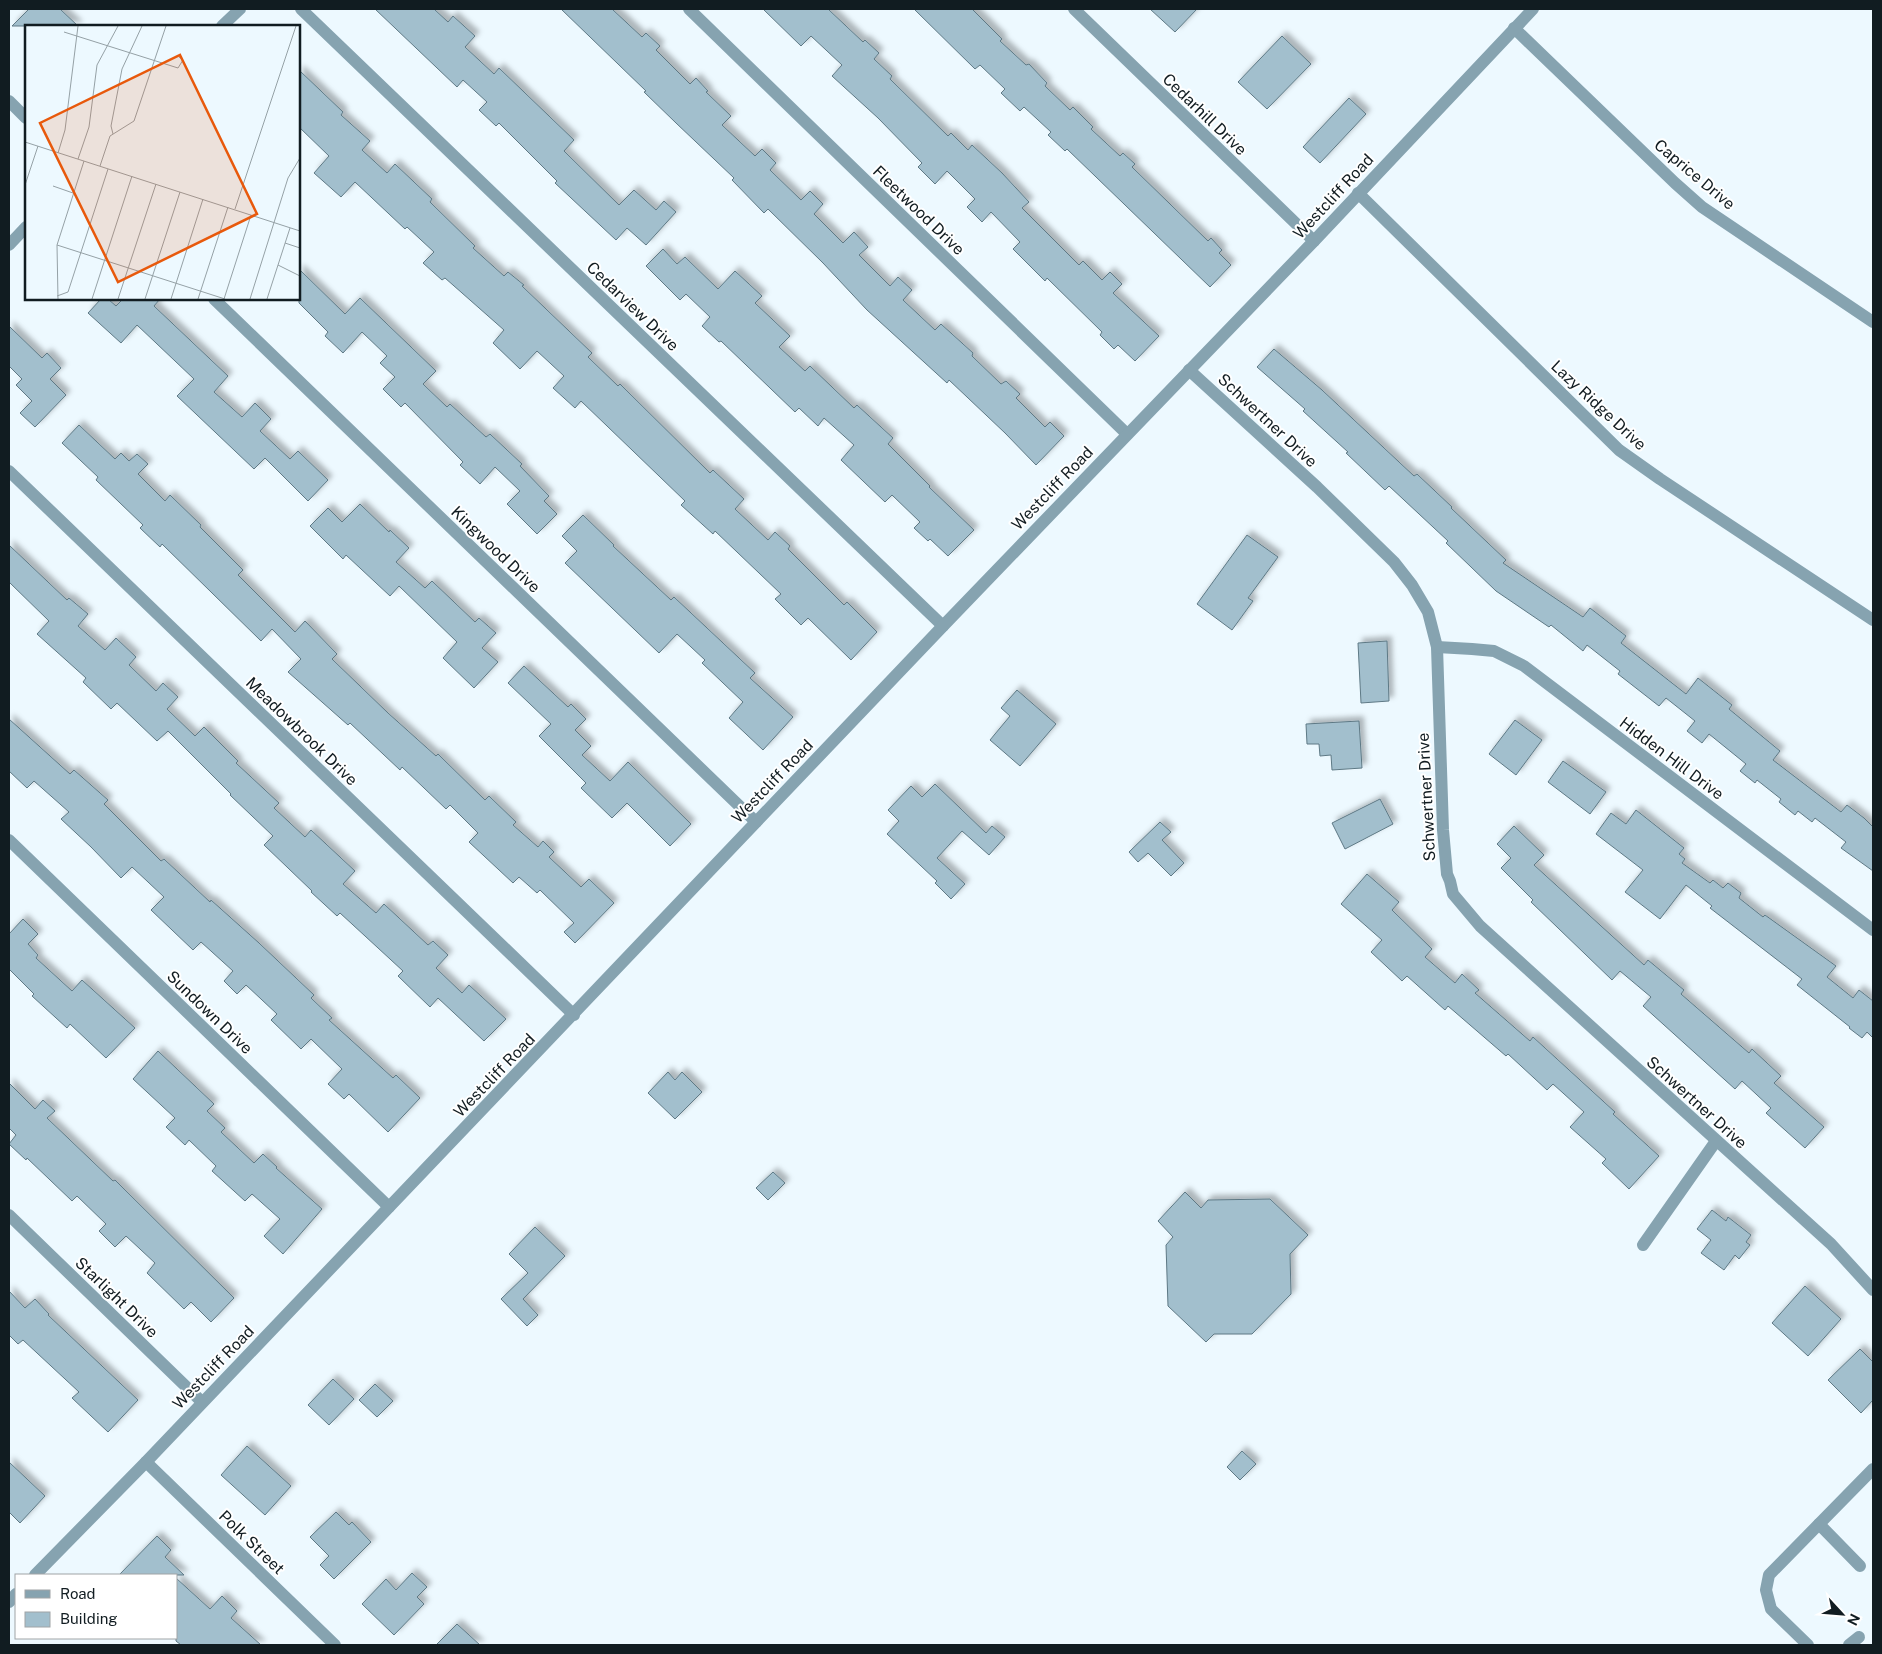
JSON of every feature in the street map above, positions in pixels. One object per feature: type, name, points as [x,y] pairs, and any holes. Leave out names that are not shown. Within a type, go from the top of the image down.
[{"type":"street","points":[[223,25],[240,9]]},
{"type":"street","name":"Cedarview Drive","points":[[302,9],[942,626]]},
{"type":"street","name":"Fleetwood Drive","points":[[689,9],[1127,434]]},
{"type":"street","name":"Cedarhill Drive","points":[[1074,9],[1314,241]]},
{"type":"street","name":"Westcliff Road","points":[[36,1574],[146,1462],[574,1015],[942,626],[1314,241],[1533,9]]},
{"type":"street","name":"Caprice Drive","points":[[1514,28],[1702,207],[1873,322]]},
{"type":"street","points":[[9,101],[25,117]]},
{"type":"street","name":"Lazy Ridge Drive","points":[[1358,193],[1619,450],[1873,620]]},
{"type":"street","points":[[9,245],[25,228]]},
{"type":"street","name":"Kingwood Drive","points":[[215,300],[756,822]]},
{"type":"street","name":"Schwertner Drive","points":[[1190,370],[1317,487],[1394,562],[1412,585],[1428,612],[1437,647],[1443,830],[1446,874],[1453,894],[1480,926],[1831,1244],[1873,1290]]},
{"type":"street","name":"Meadowbrook Drive","points":[[9,471],[574,1015]]},
{"type":"street","name":"Hidden Hill Drive","points":[[1437,647],[1472,648],[1494,652],[1524,666],[1873,930]]},
{"type":"street","name":"Sundown Drive","points":[[9,840],[389,1207]]},
{"type":"street","points":[[1644,1245],[1716,1141]]},
{"type":"street","name":"Starlight Drive","points":[[9,1215],[202,1402]]},
{"type":"street","name":"Polk Street","points":[[146,1462],[335,1645]]},
{"type":"street","points":[[1808,1645],[1771,1608],[1766,1590],[1769,1575],[1873,1469]]},
{"type":"street","points":[[1819,1524],[1860,1566]]},
{"type":"building","points":[[29,9],[60,9],[77,25],[25,25],[12,26]]},
{"type":"building","points":[[375,9],[434,9],[448,22],[453,16],[475,36],[465,47],[494,74],[499,68],[574,140],[564,151],[619,205],[634,190],[656,210],[664,201],[676,212],[646,245],[627,228],[616,240],[555,183],[557,181],[499,123],[496,126],[479,110],[487,102],[463,80],[457,87]]},
{"type":"building","points":[[561,9],[612,9],[642,37],[646,33],[660,46],[656,50],[690,84],[696,78],[708,91],[706,92],[731,116],[722,125],[755,156],[762,149],[776,163],[770,170],[801,200],[810,191],[823,204],[814,214],[843,243],[854,232],[868,247],[859,255],[890,286],[898,277],[912,290],[903,300],[935,330],[941,324],[973,353],[972,356],[1001,384],[1006,381],[1020,394],[1016,398],[1045,427],[1050,422],[1064,436],[1036,465],[949,380],[947,383],[867,310],[768,209],[764,213],[732,180],[734,178]]},
{"type":"building","points":[[763,9],[828,9],[863,42],[865,40],[879,53],[874,59],[892,76],[890,79],[948,136],[951,133],[968,150],[972,145],[1002,173],[1029,202],[1022,208],[1079,265],[1083,261],[1102,280],[1110,272],[1122,284],[1113,293],[1159,336],[1135,361],[1118,345],[1114,349],[1100,335],[1102,332],[1047,278],[1045,281],[1013,249],[1020,242],[991,212],[982,222],[967,207],[975,199],[947,171],[935,184],[918,167],[922,163],[878,118],[832,76],[842,65],[811,36],[801,46]]},
{"type":"building","points":[[914,9],[972,9],[1002,39],[1000,41],[1026,65],[1029,64],[1047,83],[1045,86],[1070,110],[1073,107],[1093,127],[1091,129],[1120,156],[1123,153],[1135,164],[1132,167],[1208,241],[1211,238],[1222,250],[1219,253],[1231,265],[1210,287],[1067,149],[1065,151],[1048,135],[1051,132],[1024,107],[1020,111],[1001,93],[1005,89],[980,65],[975,69]]},
{"type":"building","points":[[1150,9],[1197,9],[1175,32]]},
{"type":"building","points":[[1282,36],[1311,64],[1267,109],[1238,82]]},
{"type":"building","points":[[300,71],[343,112],[341,115],[370,141],[362,150],[387,173],[395,164],[432,199],[430,202],[475,246],[473,248],[504,276],[508,272],[524,285],[522,286],[592,353],[588,357],[618,386],[620,384],[710,473],[713,470],[744,499],[735,509],[768,540],[775,532],[790,546],[788,549],[844,605],[847,602],[877,632],[851,660],[808,618],[801,625],[775,599],[781,594],[715,531],[713,534],[681,505],[685,501],[581,401],[575,408],[553,388],[564,376],[537,351],[520,369],[493,343],[504,330],[445,278],[442,280],[423,263],[434,252],[407,227],[405,229],[355,182],[341,197],[314,173],[329,156],[300,128]]},
{"type":"building","points":[[1349,98],[1366,114],[1320,163],[1303,147]]},
{"type":"building","points":[[663,249],[677,264],[685,257],[718,289],[735,271],[762,296],[755,303],[790,336],[779,347],[805,371],[810,366],[854,408],[857,405],[893,438],[888,444],[974,530],[948,556],[930,539],[928,541],[914,528],[920,522],[892,495],[885,502],[841,460],[854,445],[824,418],[818,426],[799,408],[795,412],[721,341],[719,342],[702,326],[710,317],[686,294],[680,300],[646,266]]},
{"type":"building","points":[[300,270],[345,314],[360,298],[436,371],[423,384],[447,407],[450,404],[486,437],[490,434],[522,464],[520,466],[549,496],[544,501],[557,514],[537,534],[507,504],[520,491],[495,467],[480,484],[460,465],[463,462],[405,403],[401,407],[383,389],[395,377],[380,363],[387,356],[362,332],[343,353],[325,336],[328,332],[299,303]]},
{"type":"building","points":[[100,300],[109,300],[116,306],[122,300],[159,300],[154,306],[228,376],[214,392],[242,417],[255,403],[271,419],[260,431],[290,459],[298,451],[328,480],[308,501],[265,458],[254,469],[177,396],[194,379],[137,325],[121,343],[88,313]]},
{"type":"building","points":[[9,326],[42,358],[47,353],[61,368],[50,379],[66,395],[35,427],[20,413],[32,401],[16,385],[22,379],[9,366]]},
{"type":"building","points":[[1274,349],[1322,390],[1414,476],[1417,474],[1506,560],[1503,563],[1583,617],[1590,608],[1626,636],[1621,643],[1686,694],[1698,678],[1732,705],[1729,709],[1780,751],[1773,760],[1841,812],[1847,805],[1864,818],[1873,827],[1873,871],[1841,848],[1846,842],[1815,818],[1812,822],[1798,811],[1795,815],[1779,802],[1781,799],[1757,780],[1755,783],[1740,771],[1746,764],[1709,734],[1702,743],[1687,731],[1695,721],[1666,698],[1659,706],[1618,674],[1620,671],[1587,645],[1583,651],[1551,625],[1549,627],[1496,591],[1446,543],[1448,541],[1389,486],[1385,490],[1346,453],[1348,452],[1303,411],[1305,409],[1257,367]]},
{"type":"building","points":[[79,425],[115,459],[121,453],[129,461],[137,454],[148,464],[138,474],[165,501],[170,495],[201,525],[200,527],[243,570],[238,575],[295,632],[305,621],[337,654],[332,659],[388,713],[436,756],[438,754],[485,800],[489,796],[516,822],[513,825],[538,847],[543,841],[554,852],[549,857],[581,887],[589,879],[614,903],[575,943],[564,932],[574,923],[540,890],[537,893],[519,877],[513,883],[469,842],[478,833],[450,805],[446,809],[402,767],[400,770],[350,723],[348,725],[288,672],[301,659],[272,629],[261,641],[162,544],[160,547],[140,528],[143,525],[96,480],[98,477],[62,443]]},
{"type":"building","points":[[360,504],[409,548],[396,562],[425,588],[432,581],[475,622],[479,618],[496,633],[482,648],[498,662],[474,688],[443,658],[457,642],[399,586],[390,596],[346,555],[343,559],[310,526],[328,508],[342,522]]},
{"type":"building","points":[[583,515],[671,600],[674,597],[755,673],[750,678],[793,717],[763,750],[729,718],[743,702],[702,663],[705,660],[677,634],[659,653],[565,563],[577,551],[562,536]]},
{"type":"building","points":[[1247,535],[1278,557],[1248,598],[1253,601],[1232,630],[1197,604]]},
{"type":"building","points":[[9,545],[67,600],[69,598],[88,614],[78,626],[105,650],[116,638],[136,657],[129,665],[156,691],[163,683],[178,697],[167,709],[195,736],[204,727],[238,761],[236,763],[279,803],[274,808],[305,837],[311,830],[355,871],[343,884],[376,913],[384,904],[428,945],[433,941],[448,955],[436,968],[462,993],[469,985],[506,1019],[484,1041],[438,998],[430,1007],[398,976],[403,971],[340,913],[337,916],[264,845],[273,836],[168,731],[157,741],[117,703],[111,709],[83,682],[86,678],[37,634],[49,621],[9,582]]},
{"type":"building","points":[[1387,641],[1389,701],[1361,703],[1358,643]]},
{"type":"building","points":[[524,666],[568,707],[571,704],[586,719],[575,730],[591,746],[582,755],[610,781],[628,762],[691,824],[670,846],[627,803],[612,818],[581,788],[586,783],[539,736],[551,724],[508,683]]},
{"type":"building","points":[[1017,690],[1056,724],[1020,766],[990,740],[1010,716],[1001,708]]},
{"type":"building","points":[[9,719],[70,774],[74,770],[108,800],[104,804],[161,861],[164,859],[210,902],[211,900],[259,943],[314,995],[311,998],[332,1018],[329,1020],[393,1078],[396,1075],[420,1098],[388,1132],[349,1094],[344,1099],[328,1084],[342,1069],[311,1039],[301,1049],[271,1020],[277,1014],[246,985],[237,994],[224,981],[233,971],[201,942],[193,950],[151,910],[164,897],[132,867],[121,878],[61,819],[69,812],[34,781],[27,788],[9,771]]},
{"type":"building","points":[[1515,720],[1542,740],[1516,775],[1489,754]]},
{"type":"building","points":[[1359,721],[1362,768],[1332,770],[1331,755],[1320,756],[1319,744],[1307,744],[1306,724]]},
{"type":"building","points":[[1563,761],[1606,792],[1590,814],[1548,782]]},
{"type":"building","points":[[935,784],[986,833],[992,826],[1005,837],[989,855],[962,831],[937,858],[965,884],[951,899],[935,883],[937,881],[887,834],[899,821],[888,810],[911,786],[922,797]]},
{"type":"building","points":[[1380,799],[1393,824],[1345,849],[1332,823]]},
{"type":"building","points":[[1636,810],[1684,848],[1679,854],[1685,859],[1682,863],[1710,883],[1713,880],[1723,888],[1728,883],[1741,893],[1739,898],[1763,917],[1765,915],[1836,966],[1827,977],[1853,998],[1859,990],[1873,1001],[1873,1038],[1867,1032],[1862,1038],[1849,1028],[1797,985],[1802,979],[1710,908],[1712,906],[1686,885],[1660,919],[1625,892],[1643,870],[1596,834],[1611,813],[1626,824]]},
{"type":"building","points":[[1160,822],[1171,832],[1162,840],[1184,863],[1171,876],[1148,853],[1138,862],[1129,852]]},
{"type":"building","points":[[1514,826],[1544,855],[1534,865],[1644,965],[1648,960],[1684,990],[1681,994],[1749,1053],[1752,1049],[1781,1076],[1774,1083],[1824,1127],[1805,1148],[1766,1113],[1771,1108],[1742,1081],[1735,1089],[1643,1006],[1651,997],[1620,971],[1612,980],[1531,902],[1533,900],[1501,868],[1511,858],[1497,844]]},
{"type":"building","points":[[1367,874],[1399,902],[1392,910],[1432,949],[1425,957],[1455,983],[1462,974],[1479,990],[1475,993],[1530,1041],[1533,1037],[1615,1112],[1613,1114],[1659,1156],[1629,1189],[1602,1163],[1606,1159],[1570,1127],[1584,1112],[1553,1084],[1547,1090],[1508,1054],[1506,1056],[1448,1006],[1445,1010],[1407,976],[1402,981],[1371,952],[1382,940],[1341,904]]},
{"type":"building","points":[[23,919],[38,934],[28,944],[38,955],[36,958],[72,991],[82,980],[135,1028],[106,1058],[70,1024],[67,1028],[32,996],[34,994],[9,969],[9,934]]},
{"type":"building","points":[[158,1051],[214,1104],[207,1111],[225,1128],[221,1132],[254,1163],[263,1154],[322,1209],[283,1254],[264,1236],[280,1219],[252,1194],[245,1201],[212,1171],[216,1166],[189,1140],[185,1145],[166,1127],[175,1118],[133,1079]]},
{"type":"building","points":[[668,1072],[675,1080],[682,1072],[702,1092],[675,1119],[648,1093]]},
{"type":"building","points":[[9,1083],[35,1109],[43,1100],[55,1111],[47,1118],[113,1181],[115,1180],[234,1298],[211,1322],[191,1302],[184,1309],[147,1273],[155,1263],[126,1236],[115,1247],[99,1231],[106,1224],[77,1196],[72,1201],[27,1158],[26,1160],[9,1144],[16,1135],[9,1128]]},
{"type":"building","points":[[773,1172],[785,1183],[768,1200],[756,1188]]},
{"type":"building","points":[[1185,1192],[1201,1208],[1208,1200],[1270,1199],[1308,1235],[1290,1254],[1291,1294],[1252,1334],[1214,1334],[1206,1342],[1168,1306],[1166,1245],[1173,1237],[1158,1221]]},
{"type":"building","points":[[1712,1210],[1726,1221],[1728,1217],[1751,1235],[1746,1242],[1750,1245],[1739,1259],[1735,1255],[1724,1270],[1701,1253],[1711,1240],[1697,1229]]},
{"type":"building","points":[[535,1227],[565,1256],[523,1299],[538,1315],[527,1326],[501,1299],[528,1273],[509,1254]]},
{"type":"building","points":[[1805,1286],[1841,1319],[1808,1356],[1772,1323]]},
{"type":"building","points":[[9,1291],[25,1308],[35,1299],[48,1315],[138,1400],[108,1432],[72,1398],[79,1392],[23,1340],[18,1344],[9,1335]]},
{"type":"building","points":[[1860,1349],[1873,1362],[1873,1400],[1861,1413],[1828,1380]]},
{"type":"building","points":[[333,1379],[354,1399],[329,1425],[308,1405]]},
{"type":"building","points":[[375,1384],[393,1401],[377,1417],[359,1400]]},
{"type":"building","points":[[247,1446],[291,1486],[265,1515],[221,1475]]},
{"type":"building","points":[[1242,1451],[1256,1464],[1240,1480],[1227,1467]]},
{"type":"building","points":[[9,1462],[45,1496],[20,1523],[9,1512]]},
{"type":"building","points":[[336,1512],[349,1525],[352,1522],[371,1542],[334,1579],[320,1565],[329,1556],[310,1537]]},
{"type":"building","points":[[157,1536],[171,1550],[165,1557],[184,1575],[178,1574],[120,1574]]},
{"type":"building","points":[[412,1573],[427,1587],[417,1597],[424,1604],[394,1635],[362,1604],[386,1579],[396,1590]]},
{"type":"building","points":[[178,1580],[210,1609],[222,1596],[237,1611],[231,1618],[261,1645],[181,1645],[176,1641],[178,1639]]},
{"type":"building","points":[[457,1624],[480,1645],[436,1645]]}]
